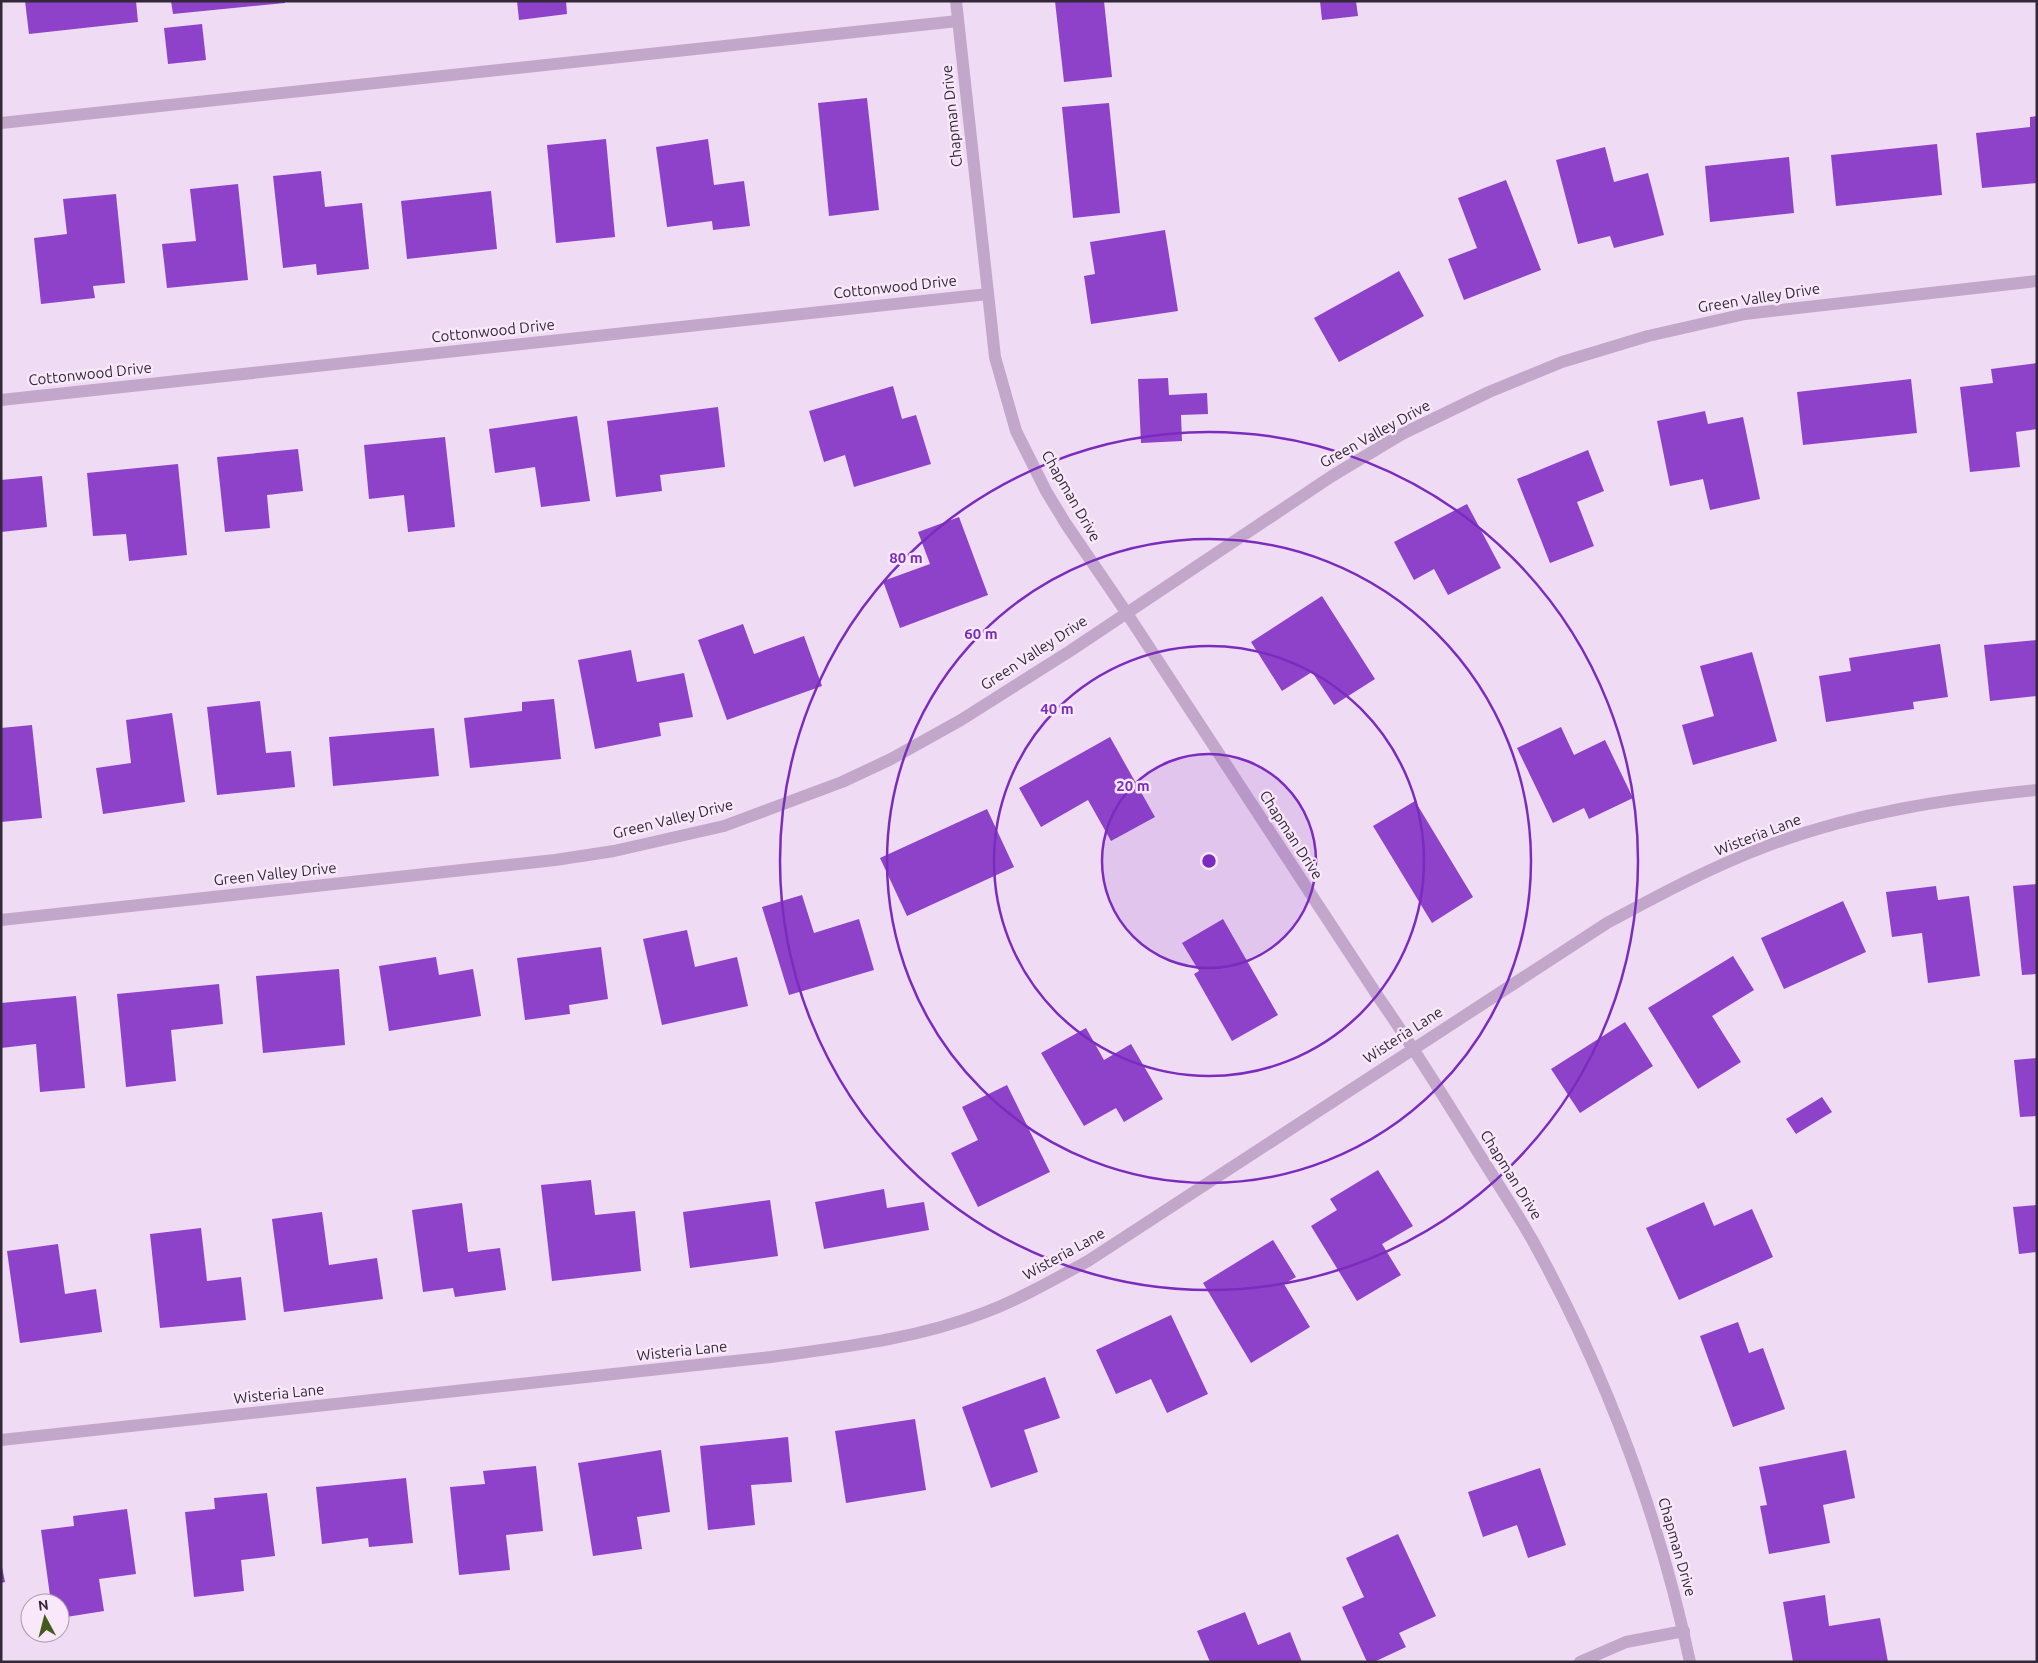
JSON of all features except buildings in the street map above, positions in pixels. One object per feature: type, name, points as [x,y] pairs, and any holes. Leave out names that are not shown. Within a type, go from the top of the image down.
[{"type":"street","name":"Chapman Drive","points":[[956,1],[995,357],[1016,431],[1046,491],[1066,524],[1126,612],[1378,998],[1414,1048],[1533,1242],[1576,1325],[1614,1412],[1644,1491],[1670,1573],[1690,1662]]},
{"type":"street","points":[[1,123],[958,21]]},
{"type":"street","name":"Green Valley Drive","points":[[1,920],[555,860],[614,852],[724,826],[842,782],[891,759],[962,720],[1070,651],[1332,476],[1402,434],[1489,392],[1562,362],[1648,336],[1745,314],[2037,281]]},
{"type":"street","name":"Cottonwood Drive","points":[[1,400],[988,294]]},
{"type":"street","name":"Wisteria Lane","points":[[1,1440],[771,1357],[883,1341],[929,1330],[986,1312],[1032,1291],[1088,1261],[1607,923],[1680,884],[1767,846],[1821,828],[1918,804],[2037,790]]},
{"type":"street","points":[[1580,1662],[1626,1642],[1684,1631]]}]
